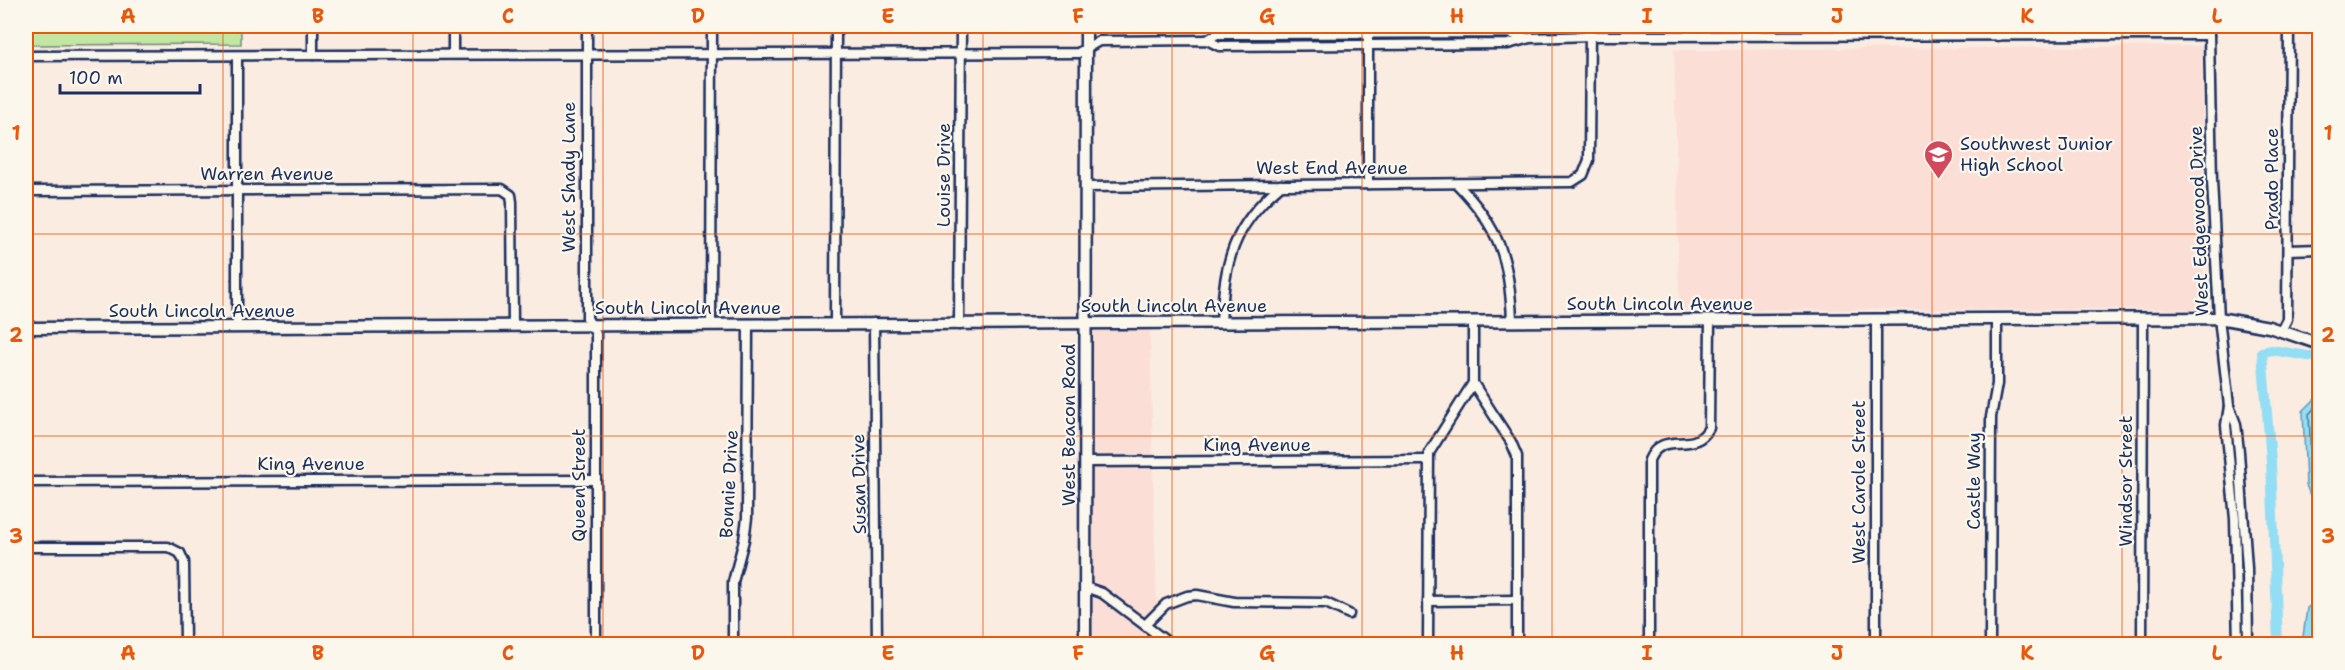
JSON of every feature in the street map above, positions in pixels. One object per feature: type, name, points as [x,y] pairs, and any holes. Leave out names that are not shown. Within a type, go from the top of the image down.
[{"type":"street","points":[[313,26],[313,55]]},
{"type":"street","points":[[453,26],[453,54]]},
{"type":"street","name":"West Shady Lane","points":[[587,26],[586,318],[592,326]]},
{"type":"street","points":[[711,324],[712,26]]},
{"type":"street","points":[[835,324],[836,26]]},
{"type":"street","name":"Louise Drive","points":[[959,325],[961,26]]},
{"type":"street","name":"West Beacon Road","points":[[1084,645],[1087,462],[1086,26]]},
{"type":"street","points":[[1590,26],[1590,36]]},
{"type":"street","points":[[1713,26],[1713,36]]},
{"type":"street","points":[[1856,26],[1856,36]]},
{"type":"street","points":[[1998,26],[1998,36]]},
{"type":"street","points":[[2129,26],[2129,35]]},
{"type":"street","name":"West Edgewood Drive","points":[[2207,26],[2219,318],[2229,406],[2236,424],[2244,507],[2248,645]]},
{"type":"street","name":"West Edgewood Drive","points":[[2209,35],[2212,26]]},
{"type":"street","name":"Prado Place","points":[[2282,332],[2287,319],[2289,26]]},
{"type":"street","points":[[1207,40],[1217,34],[1368,29],[1508,33],[1530,38]]},
{"type":"street","points":[[1368,29],[1368,184]]},
{"type":"street","points":[[26,56],[712,52],[1078,53],[1099,41],[1207,40],[1219,46],[1508,44],[1530,38],[1590,36],[2209,35]]},
{"type":"street","name":"West End Avenue","points":[[1085,187],[1566,183],[1578,179],[1587,170],[1589,160],[1590,36]]},
{"type":"street","points":[[237,56],[237,327]]},
{"type":"street","points":[[1458,184],[1477,207],[1500,244],[1509,275],[1512,321]]},
{"type":"street","points":[[1221,322],[1223,284],[1235,243],[1248,219],[1281,185]]},
{"type":"street","name":"Warren Avenue","points":[[26,191],[502,189],[508,192],[512,202],[513,326]]},
{"type":"street","points":[[2288,250],[2319,249]]},
{"type":"street","name":"Windsor Street","points":[[2142,645],[2143,318]]},
{"type":"street","name":"South Lincoln Avenue","points":[[26,328],[2219,318],[2282,332],[2319,344]]},
{"type":"street","name":"West Carole Street","points":[[1876,319],[1876,645]]},
{"type":"street","name":"Castle Way","points":[[1990,645],[1991,417],[1997,384],[1997,319]]},
{"type":"street","points":[[1649,645],[1649,460],[1652,452],[1663,444],[1695,442],[1701,439],[1709,428],[1710,320]]},
{"type":"street","points":[[1428,645],[1428,460],[1429,453],[1473,383],[1473,321]]},
{"type":"street","name":"Susan Drive","points":[[874,323],[877,645]]},
{"type":"street","name":"Bonnie Drive","points":[[733,645],[733,582],[747,518],[748,324]]},
{"type":"street","name":"Queen Street","points":[[592,326],[596,334],[596,645]]},
{"type":"street","points":[[1473,383],[1511,442],[1517,456],[1517,645]]},
{"type":"street","name":"West Edgewood Drive","points":[[2229,406],[2226,425],[2235,519],[2238,645]]},
{"type":"street","name":"King Avenue","points":[[1087,462],[1428,460]]},
{"type":"street","name":"King Avenue","points":[[26,482],[596,480]]},
{"type":"street","points":[[26,547],[168,547],[177,551],[184,562],[185,645]]},
{"type":"street","points":[[1084,587],[1102,593],[1170,645]]},
{"type":"street","points":[[1145,625],[1166,604],[1197,594],[1234,602],[1326,603],[1349,614]]},
{"type":"street","points":[[1428,601],[1517,600]]},
{"type":"shaded area","name":"Southwest Junior High School","points":[[2202,46],[2204,309],[1679,310],[1674,50]]},
{"type":"shaded area","points":[[1150,327],[1153,457],[1092,457],[1091,328]]},
{"type":"shaded area","points":[[1092,467],[1153,467],[1157,605],[1144,618],[1105,589],[1090,584]]},
{"type":"shaded area","points":[[1090,594],[1099,597],[1162,644],[1090,644]]},
{"type":"green space","points":[[26,26],[241,26],[241,44],[26,45]]},
{"type":"water","points":[[2319,395],[2319,495],[2310,495],[2306,485],[2303,411]]},
{"type":"water","points":[[2320,601],[2319,644],[2302,644],[2307,608]]},
{"type":"waterway","points":[[2278,644],[2271,461],[2262,352],[2272,350],[2320,358]]},
{"type":"place","name":"Southwest Junior High School","points":[[1939,180]]}]
